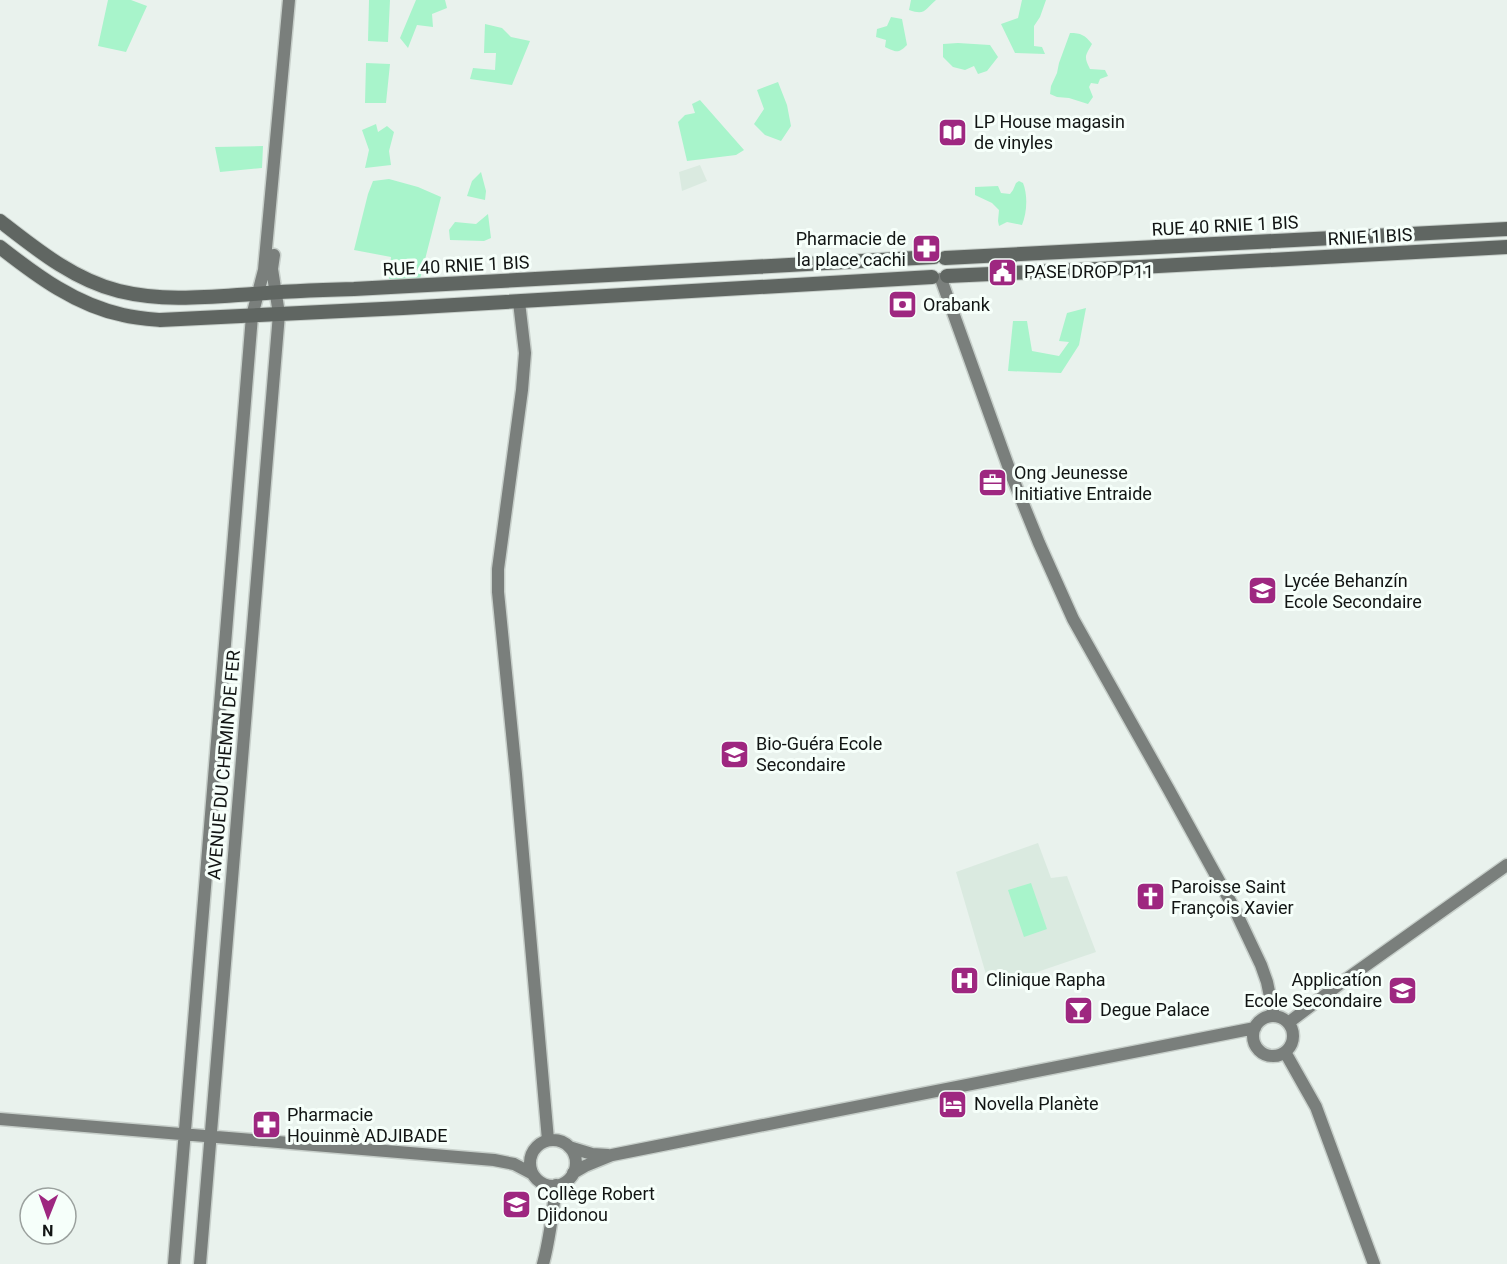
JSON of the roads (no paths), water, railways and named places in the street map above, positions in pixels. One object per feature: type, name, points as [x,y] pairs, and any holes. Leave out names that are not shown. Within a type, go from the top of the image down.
[{"type":"main road","points":[[268,270],[289,0]]},
{"type":"main road","points":[[268,270],[295,0]]},
{"type":"main road","name":"RUE 40 RNIE 1 BIS","points":[[0,221],[56,262],[79,275],[117,291],[141,296],[179,299],[276,292],[509,282],[940,257],[1507,229]]},
{"type":"main road","points":[[0,247],[40,277],[99,308],[122,315],[160,320],[940,277],[950,269],[950,265],[940,257],[930,259],[927,267],[929,274],[940,277]]},
{"type":"main road","name":"RNIE 1 BIS","points":[[940,277],[1507,247]]},
{"type":"main road","name":"AVENUE DU CHEMIN DE FER","points":[[200,1264],[279,314],[276,292],[268,270]]},
{"type":"main road","name":"AVENUE DU CHEMIN DE FER","points":[[174,1264],[252,315],[268,270]]},
{"type":"main road","points":[[940,277],[1011,474],[1072,619],[1240,920],[1262,964],[1274,1016]]},
{"type":"main road","points":[[519,302],[525,353],[498,569],[498,592],[548,1140]]},
{"type":"main road","points":[[1288,1023],[1507,865]]},
{"type":"main road","points":[[1274,1016],[1288,1023],[1293,1035],[1292,1042],[1285,1052],[1275,1056],[1261,1052],[1254,1041],[1253,1034],[1259,1022],[1266,1017],[1274,1016]]},
{"type":"main road","points":[[0,1119],[494,1160],[514,1164],[533,1174],[543,1183],[556,1185],[566,1181],[573,1173],[612,1155],[1255,1028]]},
{"type":"main road","points":[[1285,1052],[1316,1107],[1374,1264]]},
{"type":"main road","points":[[533,1174],[530,1162],[533,1151],[539,1144],[548,1140],[560,1141],[569,1147],[592,1154],[612,1155]]},
{"type":"main road","points":[[569,1147],[575,1159],[573,1173]]},
{"type":"main road","points":[[494,1160],[533,1151]]},
{"type":"main road","points":[[543,1264],[552,1221],[556,1185]]},
{"type":"place","name":"LP House magasin de vinyles","points":[[953,132]]},
{"type":"place","name":"Pharmacie de la place cachi","points":[[927,249]]},
{"type":"place","name":"PASE DROP P11","points":[[1003,272]]},
{"type":"place","name":"Orabank","points":[[902,305]]},
{"type":"place","name":"Ong Jeunesse Initiative Entraide","points":[[993,483]]},
{"type":"place","name":"Lycée Behanzín Ecole Secondaire","points":[[1263,591]]},
{"type":"place","name":"Bio-Guéra Ecole Secondaire","points":[[735,754]]},
{"type":"place","name":"Paroisse Saint François Xavier","points":[[1150,897]]},
{"type":"place","name":"Clinique Rapha","points":[[965,980]]},
{"type":"place","name":"Applicatíon Ecole Secondaire","points":[[1403,990]]},
{"type":"place","name":"Degue Palace","points":[[1079,1010]]},
{"type":"place","name":"Novella Planète","points":[[953,1104]]},
{"type":"place","name":"Pharmacie Houinmè ADJIBADE","points":[[266,1125]]},
{"type":"place","name":"Collège Robert Djidonou","points":[[516,1204]]}]
